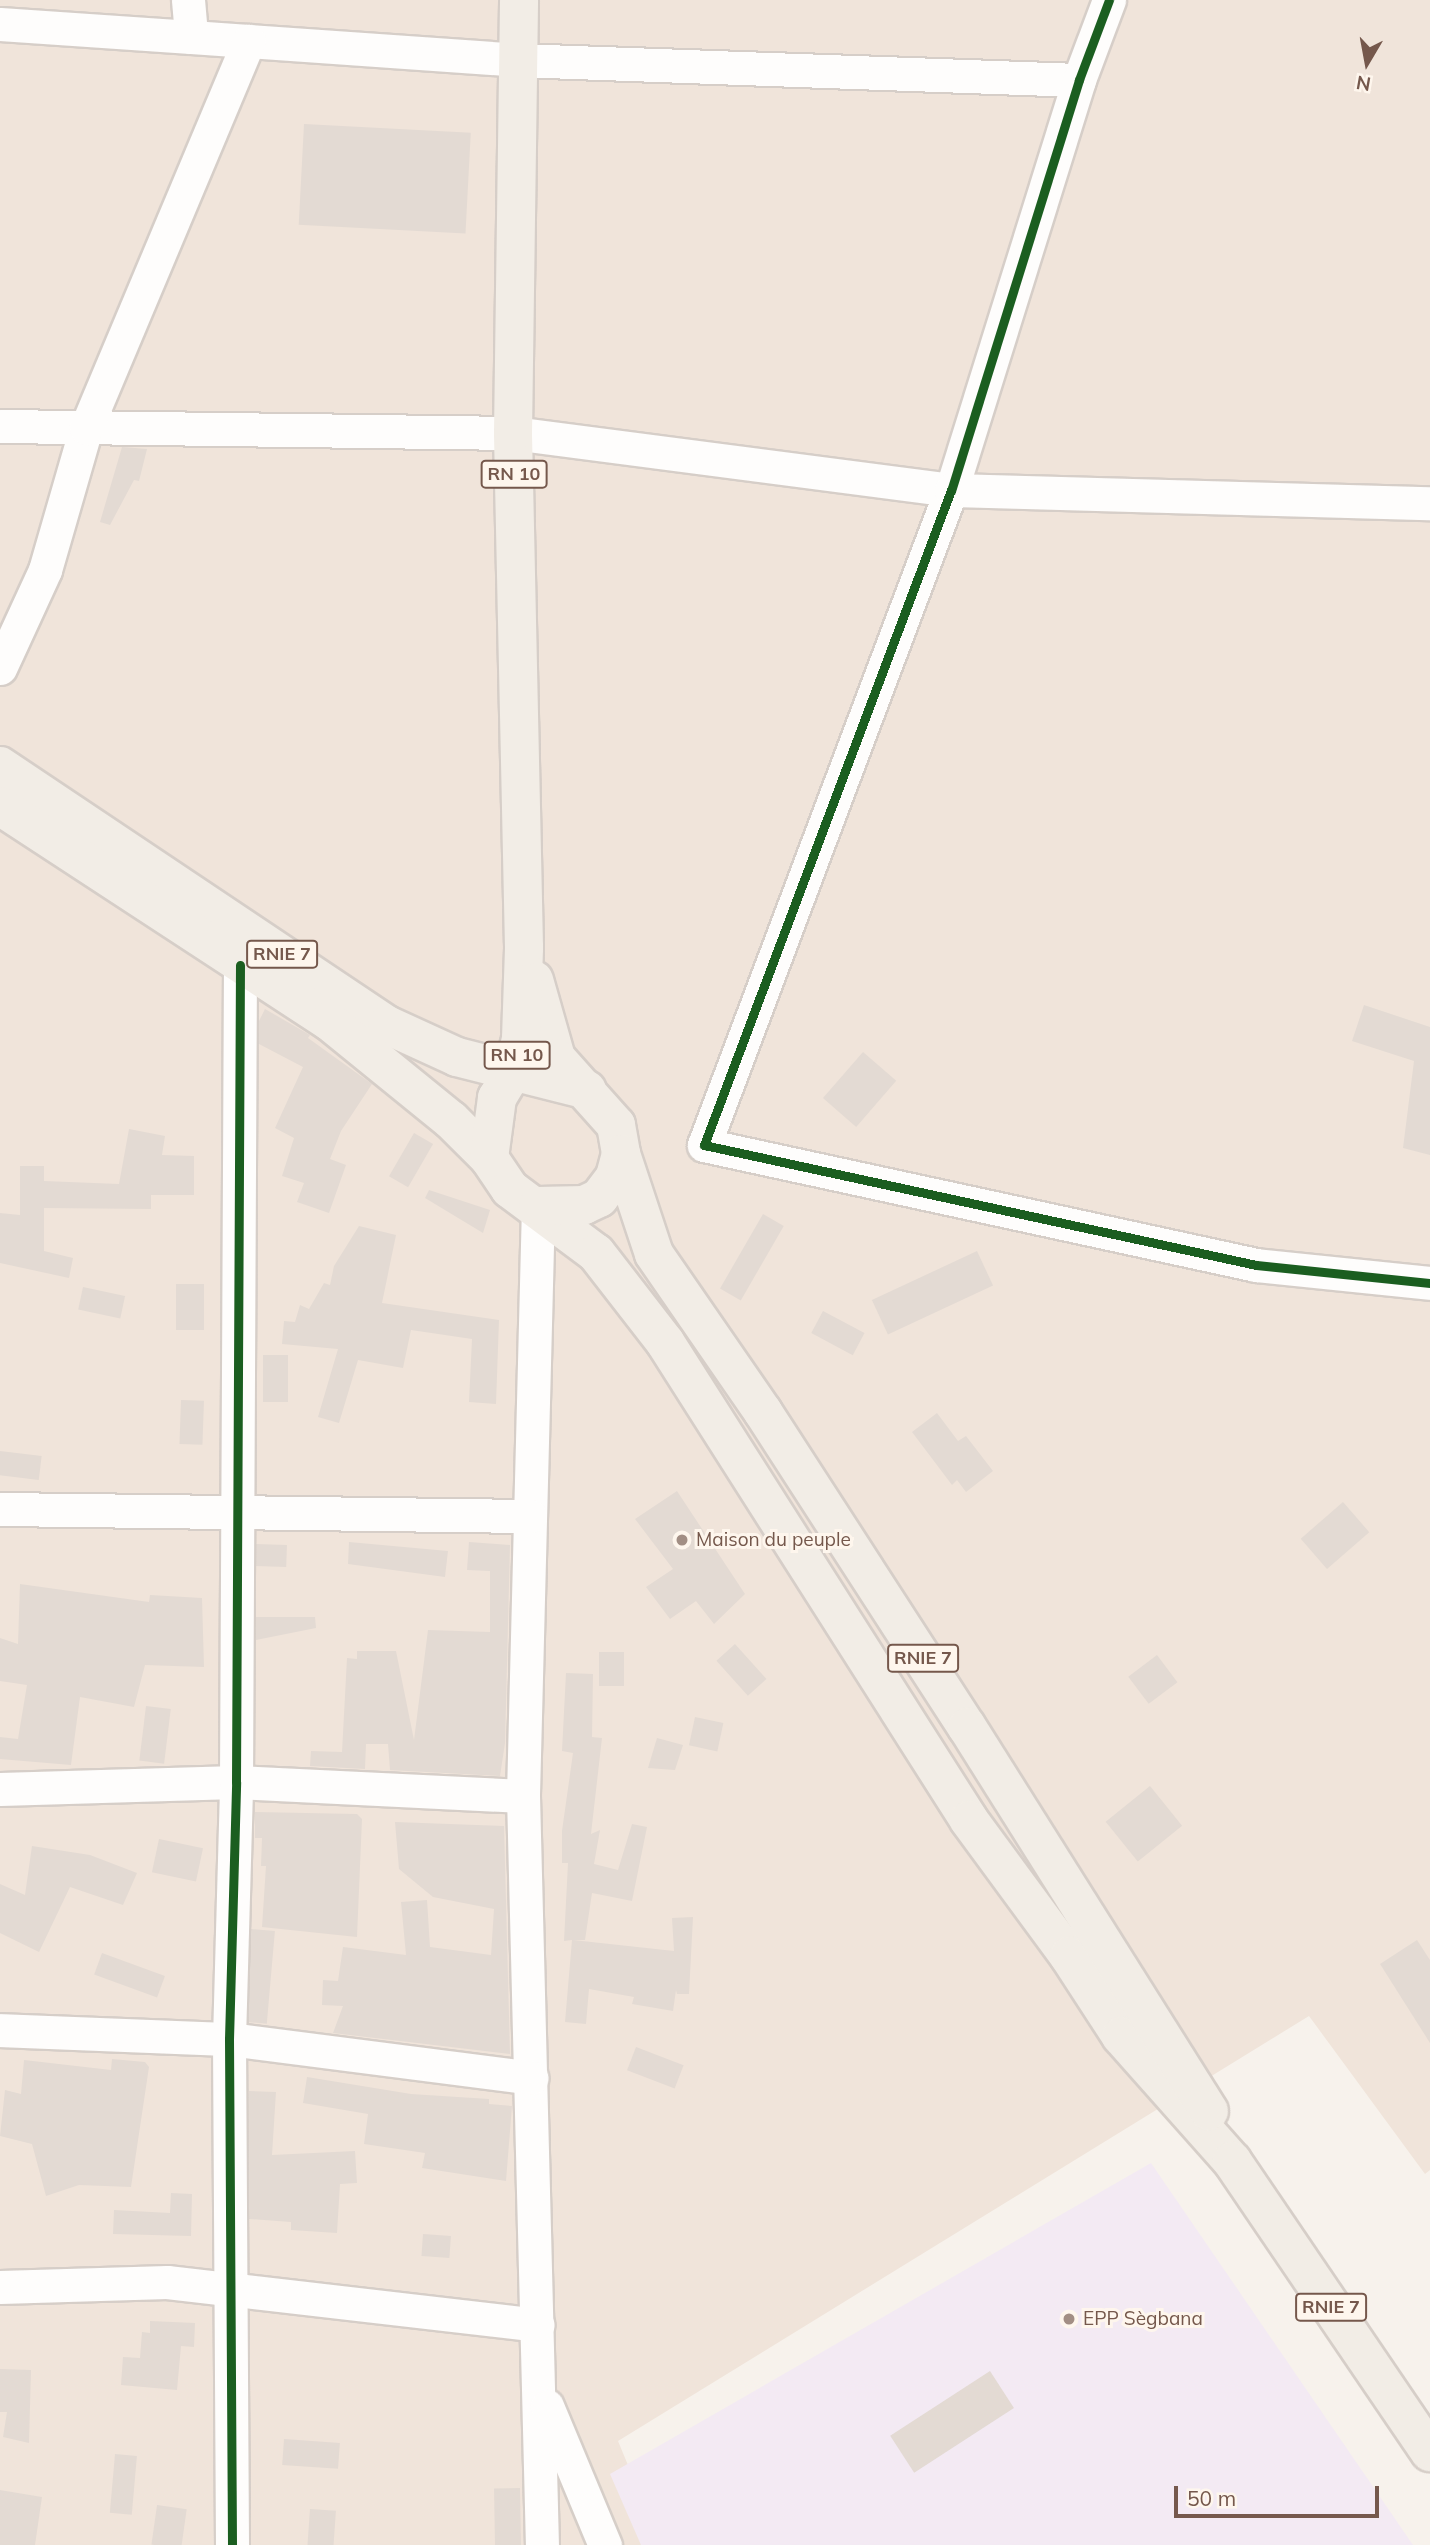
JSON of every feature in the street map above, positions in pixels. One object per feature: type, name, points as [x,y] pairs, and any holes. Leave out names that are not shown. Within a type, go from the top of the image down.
[{"type":"main road","name":"RN 10","points":[[489,1158],[497,1098],[513,1071],[521,1039],[524,947],[513,433],[519,0]]},
{"type":"main road","name":"RNIE 7","points":[[0,766],[387,1025],[457,1056],[587,1090]]},
{"type":"main road","name":"RNIE 7","points":[[0,806],[329,1021],[451,1120],[489,1158],[510,1189],[538,1206],[596,1253],[665,1342],[969,1820],[1069,1956],[1121,2036],[1232,2161],[1430,2452]]},
{"type":"main road","name":"RN 10","points":[[524,947],[556,1058],[616,1125],[621,1154]]},
{"type":"main road","name":"RNIE 7","points":[[621,1154],[654,1254],[763,1412],[975,1739],[1218,2125],[1232,2161]]},
{"type":"main road","points":[[538,1206],[584,1205],[598,1198],[615,1177],[621,1154]]},
{"type":"street","points":[[188,0],[191,37]]},
{"type":"street","points":[[1109,0],[1079,80],[951,490],[704,1145],[1256,1265],[1430,1283]]},
{"type":"street","points":[[0,24],[517,60],[1079,80]]},
{"type":"street","points":[[0,668],[45,570],[86,428],[249,41]]},
{"type":"street","points":[[0,426],[513,433],[951,490],[1430,503]]},
{"type":"street","points":[[232,2545],[233,2291],[229,2039],[236,1782],[240,965]]},
{"type":"street","points":[[538,1206],[523,1796],[542,2545]]},
{"type":"street","points":[[0,1509],[530,1516]]},
{"type":"street","points":[[0,1789],[236,1782],[523,1796]]},
{"type":"street","points":[[0,2030],[229,2039],[532,2078]]},
{"type":"street","points":[[0,2287],[95,2286],[134,2281],[538,2325]]},
{"type":"street","points":[[539,2387],[605,2545]]},
{"type":"shaded area","points":[[0,0],[1430,0],[1430,2170],[1425,2174],[1309,2016],[618,2441],[661,2545],[0,2545]]},
{"type":"shaded area","name":"EPP Sègbana","points":[[1151,2163],[1413,2545],[641,2545],[610,2474]]},
{"type":"building","points":[[304,124],[471,133],[465,234],[299,225]]},
{"type":"building","points":[[122,447],[147,449],[139,481],[134,480],[110,525],[100,522]]},
{"type":"building","points":[[1364,1005],[1430,1027],[1430,1155],[1403,1148],[1414,1061],[1352,1041]]},
{"type":"building","points":[[265,1009],[310,1035],[308,1038],[372,1084],[341,1131],[330,1159],[346,1165],[329,1213],[297,1202],[304,1183],[282,1176],[294,1138],[275,1128],[303,1067],[259,1044],[259,1021]]},
{"type":"building","points":[[863,1052],[896,1081],[856,1127],[823,1098]]},
{"type":"building","points":[[129,1129],[165,1136],[162,1155],[194,1156],[194,1195],[151,1195],[151,1209],[44,1208],[44,1251],[73,1258],[69,1278],[0,1263],[0,1213],[20,1215],[20,1166],[44,1166],[44,1181],[119,1184]]},
{"type":"building","points":[[414,1133],[433,1144],[408,1187],[389,1176]]},
{"type":"building","points":[[429,1190],[490,1210],[483,1233],[425,1198]]},
{"type":"building","points":[[763,1214],[784,1226],[741,1300],[720,1288]]},
{"type":"building","points":[[359,1226],[396,1235],[382,1303],[499,1320],[496,1404],[469,1402],[472,1339],[411,1330],[403,1368],[358,1360],[339,1423],[318,1417],[338,1349],[282,1344],[284,1321],[295,1322],[300,1305],[309,1309],[324,1283],[330,1285],[334,1266]]},
{"type":"building","points":[[977,1251],[993,1285],[888,1334],[872,1300]]},
{"type":"building","points":[[176,1284],[204,1284],[204,1330],[176,1330]]},
{"type":"building","points":[[83,1287],[125,1296],[120,1318],[78,1309]]},
{"type":"building","points":[[823,1311],[864,1333],[853,1355],[811,1333]]},
{"type":"building","points":[[263,1355],[288,1355],[288,1402],[263,1402]]},
{"type":"building","points":[[181,1400],[204,1401],[202,1445],[179,1444]]},
{"type":"building","points":[[937,1413],[958,1441],[966,1436],[993,1471],[966,1492],[957,1480],[952,1485],[912,1432]]},
{"type":"building","points":[[0,1451],[42,1456],[39,1480],[0,1475]]},
{"type":"building","points":[[677,1491],[745,1594],[714,1624],[696,1601],[670,1619],[646,1587],[673,1569],[635,1519]]},
{"type":"building","points":[[1343,1502],[1369,1532],[1327,1569],[1301,1539]]},
{"type":"building","points":[[349,1542],[448,1551],[445,1577],[348,1564]]},
{"type":"building","points":[[469,1542],[510,1545],[505,1743],[500,1776],[390,1770],[388,1744],[366,1744],[365,1769],[310,1766],[311,1751],[342,1752],[347,1658],[357,1659],[357,1651],[396,1651],[414,1740],[428,1630],[490,1632],[490,1571],[467,1570]]},
{"type":"building","points":[[256,1544],[287,1545],[286,1567],[255,1566]]},
{"type":"building","points":[[20,1584],[149,1602],[150,1595],[202,1598],[204,1667],[145,1665],[134,1707],[80,1697],[71,1765],[0,1759],[0,1737],[18,1739],[27,1685],[0,1681],[0,1638],[18,1644]]},
{"type":"building","points":[[256,1617],[315,1617],[316,1628],[256,1640]]},
{"type":"building","points":[[735,1644],[766,1679],[748,1696],[716,1661]]},
{"type":"building","points":[[599,1652],[624,1652],[624,1686],[599,1686]]},
{"type":"building","points":[[1157,1655],[1177,1682],[1149,1704],[1128,1677]]},
{"type":"building","points":[[566,1673],[593,1674],[592,1737],[602,1738],[591,1834],[600,1830],[594,1864],[618,1870],[632,1824],[647,1827],[632,1901],[592,1893],[585,1940],[573,1940],[674,1951],[672,1918],[693,1917],[689,1994],[677,1994],[676,1990],[673,2011],[632,2004],[634,1997],[589,1989],[586,2024],[565,2022],[572,1940],[564,1941],[568,1863],[562,1863],[562,1831],[573,1753],[562,1751]]},
{"type":"building","points":[[146,1706],[171,1709],[164,1764],[139,1761]]},
{"type":"building","points":[[695,1717],[723,1723],[717,1751],[689,1745]]},
{"type":"building","points":[[657,1738],[683,1745],[675,1770],[648,1768]]},
{"type":"building","points":[[1150,1786],[1182,1826],[1138,1862],[1106,1822]]},
{"type":"building","points":[[255,1812],[357,1814],[362,1819],[357,1937],[262,1927],[266,1866],[261,1866],[262,1838],[255,1838]]},
{"type":"building","points":[[395,1822],[504,1826],[510,2054],[333,2033],[343,2006],[322,2005],[323,1980],[338,1981],[343,1947],[406,1955],[401,1902],[427,1900],[430,1947],[491,1955],[494,1909],[433,1897],[399,1869]]},
{"type":"building","points":[[159,1839],[203,1848],[196,1882],[152,1872]]},
{"type":"building","points":[[32,1846],[90,1855],[137,1873],[123,1905],[70,1887],[39,1952],[0,1933],[0,1884],[25,1895]]},
{"type":"building","points":[[251,1929],[275,1931],[267,2024],[243,2022]]},
{"type":"building","points":[[1417,1940],[1430,1960],[1430,2043],[1380,1964]]},
{"type":"building","points":[[102,1953],[165,1976],[157,1998],[94,1975]]},
{"type":"building","points":[[636,2047],[684,2065],[675,2089],[627,2070]]},
{"type":"building","points":[[112,2059],[145,2062],[149,2067],[131,2187],[79,2185],[46,2196],[32,2144],[0,2136],[5,2090],[21,2094],[24,2060],[111,2070]]},
{"type":"building","points":[[307,2077],[411,2094],[489,2099],[489,2104],[512,2106],[506,2181],[422,2168],[425,2153],[364,2144],[368,2114],[303,2103]]},
{"type":"building","points":[[249,2091],[276,2092],[272,2155],[355,2151],[357,2183],[340,2184],[337,2233],[291,2230],[291,2222],[249,2219]]},
{"type":"building","points":[[171,2193],[192,2194],[191,2236],[113,2234],[114,2210],[170,2213]]},
{"type":"building","points":[[423,2234],[451,2236],[449,2258],[421,2256]]},
{"type":"building","points":[[150,2321],[195,2323],[194,2347],[181,2346],[177,2390],[121,2385],[123,2357],[140,2358],[142,2332],[150,2333]]},
{"type":"building","points":[[0,2369],[31,2370],[29,2443],[3,2437],[7,2412],[0,2412]]},
{"type":"building","points":[[990,2371],[1014,2408],[914,2473],[890,2436]]},
{"type":"building","points":[[284,2439],[340,2443],[338,2469],[282,2465]]},
{"type":"building","points":[[115,2454],[137,2456],[132,2515],[110,2513]]},
{"type":"building","points":[[494,2488],[520,2488],[521,2545],[495,2545]]},
{"type":"building","points":[[0,2490],[42,2497],[35,2545],[0,2545]]},
{"type":"building","points":[[157,2505],[187,2509],[182,2545],[151,2545]]},
{"type":"building","points":[[310,2509],[336,2511],[334,2545],[307,2545]]},
{"type":"cycle path","points":[[1109,0],[1079,80],[951,490],[704,1145],[1256,1265],[1430,1283]]},
{"type":"cycle path","points":[[232,2545],[229,2039],[236,1782],[240,965]]},
{"type":"place","name":"Maison du peuple","points":[[682,1540]]},
{"type":"place","name":"EPP Sègbana","points":[[1069,2319]]}]
